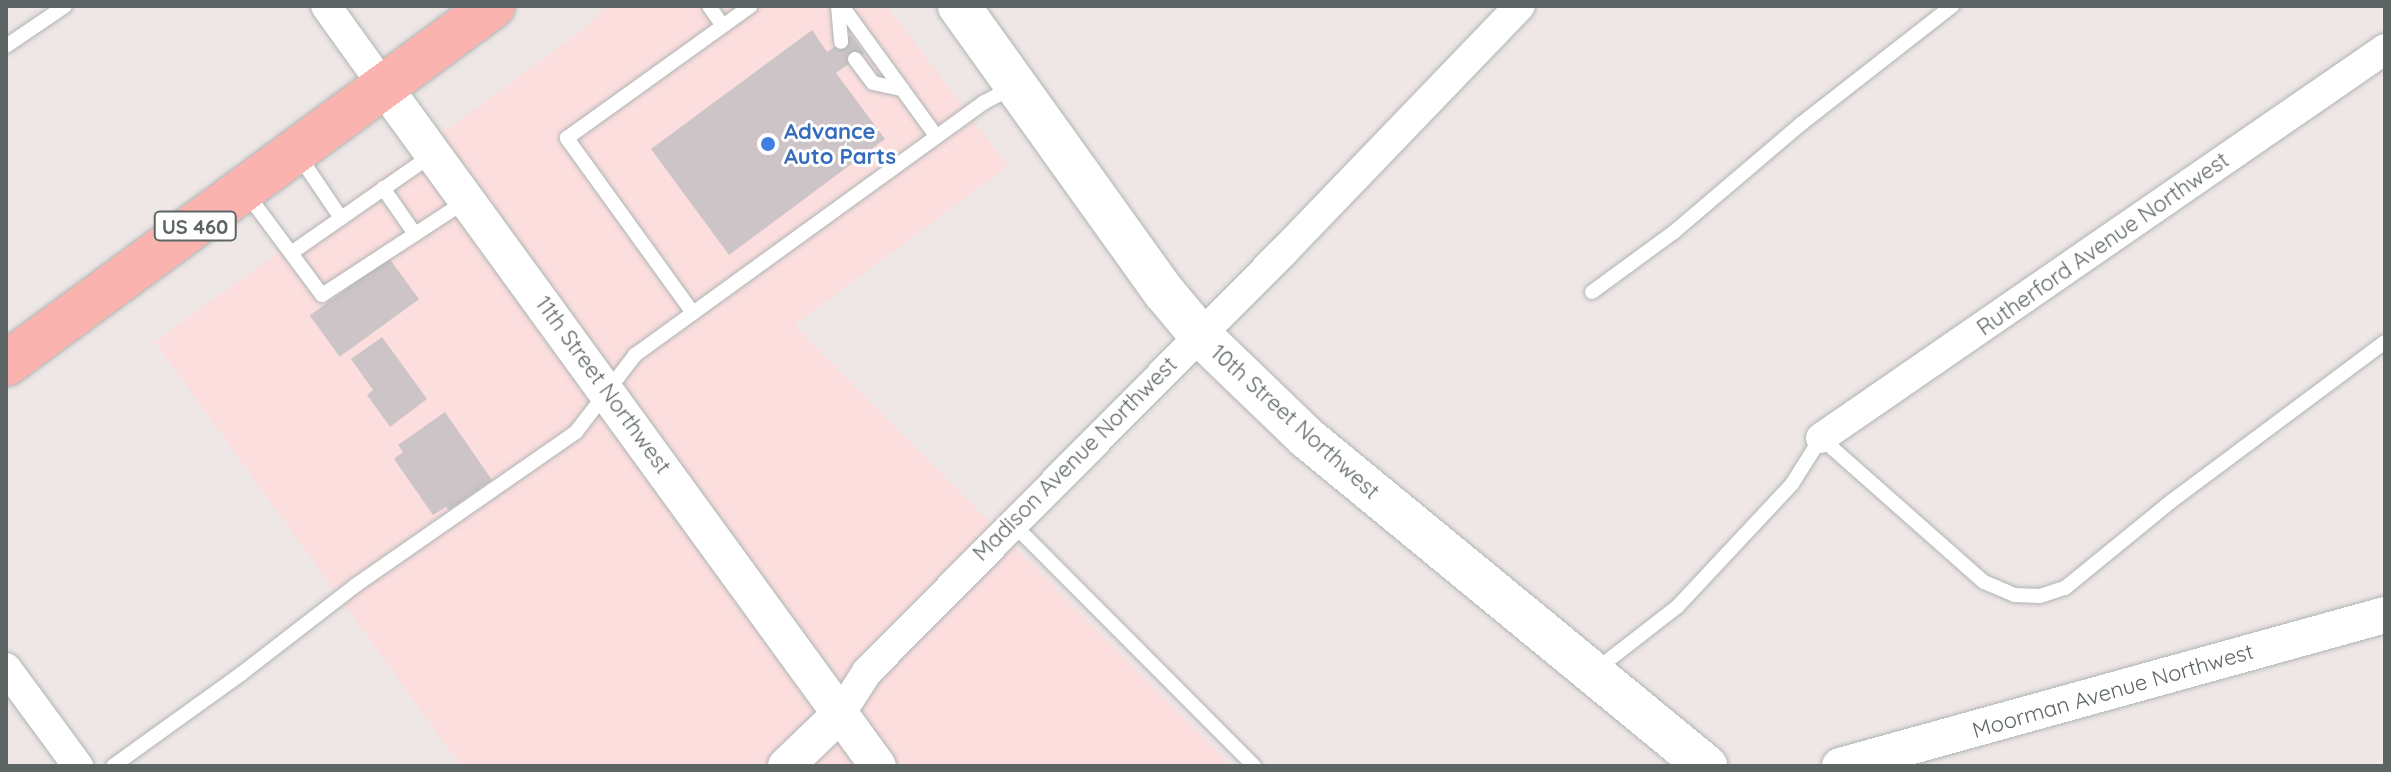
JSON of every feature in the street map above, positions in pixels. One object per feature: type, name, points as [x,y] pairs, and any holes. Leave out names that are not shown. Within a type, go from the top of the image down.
[{"type":"main road","name":"US 460","points":[[6,364],[493,6]]},
{"type":"main road","name":"10th Street Northwest","points":[[959,6],[1164,292],[1199,334],[1307,438],[1706,766]]},
{"type":"street","name":"11th Street Northwest","points":[[326,6],[878,766]]},
{"type":"street","name":"Madison Avenue Northwest","points":[[840,714],[867,672],[1284,251],[1520,6]]},
{"type":"street","name":"Rutherford Avenue Northwest","points":[[1821,438],[2385,49]]},
{"type":"street","name":"Moorman Avenue Northwest","points":[[1840,766],[2385,615]]},
{"type":"street","points":[[6,668],[78,766]]},
{"type":"street","points":[[786,766],[840,714]]},
{"type":"lane","points":[[6,46],[65,6]]},
{"type":"lane","points":[[709,6],[723,26]]},
{"type":"lane","points":[[693,313],[567,138],[751,6]]},
{"type":"lane","points":[[840,6],[841,42]]},
{"type":"lane","points":[[840,6],[936,136]]},
{"type":"lane","points":[[1592,292],[1674,232],[1801,124],[1952,6]]},
{"type":"lane","points":[[855,59],[873,83],[902,89]]},
{"type":"lane","points":[[113,766],[241,674],[356,585],[576,432],[635,355],[936,136],[983,103],[1016,85]]},
{"type":"lane","points":[[297,152],[341,218]]},
{"type":"lane","points":[[291,253],[433,154]]},
{"type":"lane","points":[[383,188],[415,234]]},
{"type":"lane","points":[[245,190],[322,295],[467,200]]},
{"type":"lane","points":[[1593,672],[1677,607],[1792,484],[1821,438],[1984,582],[2014,595],[2040,596],[2065,588],[2173,500],[2385,342]]},
{"type":"lane","points":[[1012,523],[1254,766]]},
{"type":"shaded area","points":[[608,6],[887,6],[1008,166],[794,325],[1232,766],[461,766],[155,342],[587,27]]},
{"type":"building","name":"Advance Auto Parts","points":[[812,30],[827,52],[851,35],[864,53],[836,73],[885,139],[729,255],[651,149]]},
{"type":"building","points":[[389,258],[419,299],[340,357],[310,316]]},
{"type":"building","points":[[382,337],[427,399],[390,427],[367,395],[373,390],[351,359]]},
{"type":"building","points":[[445,412],[492,480],[449,510],[446,507],[433,515],[394,459],[403,452],[398,445]]},
{"type":"place","name":"Advance Auto Parts","points":[[768,144]]}]
